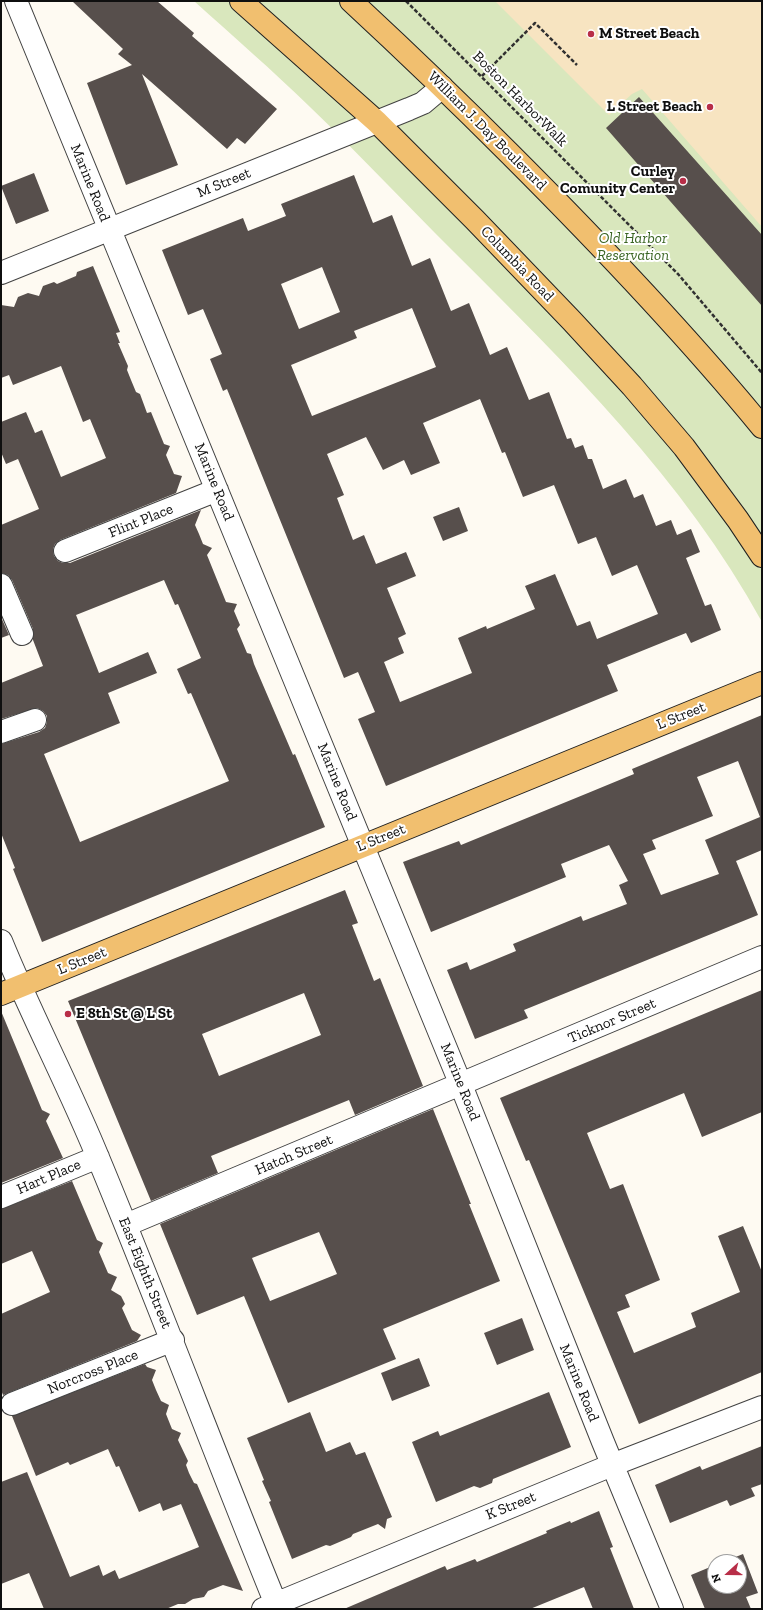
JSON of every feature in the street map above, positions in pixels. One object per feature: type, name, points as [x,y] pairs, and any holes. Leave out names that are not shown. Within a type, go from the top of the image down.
[{"type":"main road","name":"Columbia Road","points":[[241,1],[377,122],[475,220],[641,396],[703,472],[762,556]]},
{"type":"main road","name":"William J. Day Boulevard","points":[[351,1],[442,87],[574,218],[713,367],[762,427]]},
{"type":"main road","name":"L Street","points":[[10,990],[762,683]]},
{"type":"street","name":"Marine Road","points":[[16,1],[461,1085],[612,1465],[672,1609]]},
{"type":"street","name":"M Street","points":[[1,273],[109,228],[423,103],[442,87]]},
{"type":"street","name":"Flint Place","points":[[65,551],[217,490]]},
{"type":"street","points":[[1,585],[22,634]]},
{"type":"street","points":[[1,732],[36,720]]},
{"type":"street","name":"East Eighth Street","points":[[1,941],[10,990],[98,1157],[173,1340],[272,1607]]},
{"type":"street","name":"Ticknor Street","points":[[461,1085],[762,957]]},
{"type":"street","name":"Hatch Street","points":[[126,1226],[461,1085]]},
{"type":"street","name":"Hart Place","points":[[1,1198],[98,1157]]},
{"type":"street","name":"Norcross Place","points":[[12,1404],[173,1340]]},
{"type":"street","name":"K Street","points":[[272,1607],[612,1465],[762,1406]]},
{"type":"path","name":"Boston HarborWalk","points":[[406,1],[678,274],[762,373]]},
{"type":"path","points":[[482,76],[535,23],[577,65]]},
{"type":"green space","name":"Old Harbor Reservation","points":[[194,1],[762,1],[762,622],[731,570],[697,520],[622,426],[581,381],[328,125]]},
{"type":"sand","name":"L Street Beach","points":[[495,1],[762,1],[762,227],[642,89],[632,94],[609,115]]},
{"type":"building","points":[[72,1],[157,1],[194,33],[192,36],[277,109],[245,144],[237,138],[227,149],[142,74],[178,165],[126,185],[87,83],[132,65],[118,54],[123,49]]},
{"type":"building","name":"Curley Comunity Center","points":[[639,97],[762,235],[762,306],[606,128]]},
{"type":"building","points":[[34,173],[49,211],[16,224],[1,186]]},
{"type":"building","points":[[354,175],[373,223],[392,215],[412,266],[430,258],[451,311],[469,303],[490,355],[507,347],[529,400],[549,392],[567,439],[571,438],[575,448],[583,445],[588,459],[592,459],[603,489],[626,479],[634,498],[643,494],[656,526],[671,520],[677,535],[691,529],[700,552],[686,558],[705,606],[711,604],[721,630],[691,643],[686,633],[607,665],[618,691],[386,786],[358,719],[375,712],[358,672],[344,678],[227,389],[223,391],[210,359],[222,354],[203,309],[188,315],[162,250],[243,218],[248,231],[286,216],[281,204]],"holes":[[[322,267],[340,312],[299,329],[281,284]],[[412,308],[436,367],[312,416],[291,365],[357,338],[354,331]],[[480,399],[502,453],[505,452],[523,497],[554,485],[578,544],[596,537],[612,576],[637,565],[658,614],[597,639],[590,621],[577,626],[555,574],[525,586],[535,609],[487,629],[486,626],[458,638],[472,673],[400,702],[384,662],[404,653],[398,638],[406,634],[387,588],[416,576],[406,552],[376,564],[364,535],[353,540],[337,498],[344,495],[327,454],[366,437],[383,470],[404,460],[411,475],[440,463],[423,423]]]},
{"type":"building","points":[[93,266],[120,332],[116,333],[120,343],[118,343],[128,366],[127,370],[136,392],[140,394],[147,413],[151,412],[164,444],[170,446],[166,455],[174,474],[182,476],[176,493],[60,540],[55,544],[53,549],[54,556],[58,561],[70,563],[201,510],[195,525],[203,544],[212,548],[207,555],[226,602],[237,604],[234,611],[240,625],[237,629],[247,653],[251,654],[325,827],[42,942],[13,869],[15,868],[1,833],[1,744],[39,732],[45,728],[47,716],[43,711],[37,708],[1,719],[1,683],[43,666],[33,640],[33,629],[12,580],[8,575],[1,573],[1,525],[39,509],[18,459],[6,464],[1,452],[1,422],[26,412],[35,433],[42,430],[61,477],[106,458],[90,419],[83,422],[61,366],[13,385],[9,375],[1,378],[1,305],[14,307],[18,297],[28,293],[39,296],[43,286],[54,282],[57,284],[76,276],[77,272]],"holes":[[[164,580],[175,605],[178,604],[201,658],[177,669],[188,694],[191,693],[229,781],[80,842],[44,754],[120,723],[108,693],[157,673],[148,652],[99,673],[76,615]]]},
{"type":"building","points":[[459,507],[468,531],[443,541],[433,517]]},
{"type":"building","points":[[1,617],[9,635],[1,638]]},
{"type":"building","points":[[762,715],[762,850],[736,861],[758,915],[524,1010],[528,1018],[475,1039],[447,970],[467,962],[470,970],[516,951],[513,944],[581,916],[583,921],[627,904],[619,885],[628,881],[609,845],[561,864],[566,877],[431,932],[403,862],[459,841],[461,845],[634,774],[632,769]],"holes":[[[738,761],[760,817],[705,840],[719,874],[661,895],[643,854],[656,849],[652,840],[713,816],[697,777]]]},
{"type":"building","points":[[345,890],[358,923],[352,925],[374,981],[380,978],[423,1086],[355,1115],[349,1100],[211,1156],[218,1173],[151,1201],[68,1001]],"holes":[[[304,993],[321,1035],[219,1076],[202,1034]]]},
{"type":"building","points":[[762,990],[762,1112],[702,1137],[684,1093],[587,1133],[610,1189],[623,1184],[660,1280],[625,1295],[630,1307],[617,1312],[634,1353],[696,1327],[691,1313],[740,1292],[718,1236],[743,1226],[762,1272],[762,1372],[639,1424],[529,1160],[526,1161],[500,1098]]},
{"type":"building","points":[[1,1011],[42,1110],[50,1114],[46,1121],[63,1158],[1,1183]]},
{"type":"building","points":[[433,1109],[500,1281],[383,1329],[396,1359],[288,1403],[244,1296],[197,1315],[160,1224]],"holes":[[[319,1232],[337,1274],[270,1301],[252,1258]]]},
{"type":"building","points":[[72,1181],[97,1240],[103,1243],[99,1252],[108,1273],[117,1277],[111,1290],[121,1296],[125,1304],[122,1308],[132,1330],[141,1335],[137,1341],[3,1395],[1,1390],[1,1314],[50,1292],[32,1251],[1,1264],[1,1209]]},
{"type":"building","points":[[522,1318],[534,1350],[497,1365],[484,1333]]},
{"type":"building","points":[[419,1358],[430,1386],[392,1401],[381,1373]]},
{"type":"building","points":[[145,1364],[147,1367],[156,1370],[152,1380],[161,1401],[169,1405],[166,1414],[172,1429],[181,1433],[178,1440],[188,1461],[186,1465],[189,1473],[194,1483],[197,1484],[243,1591],[223,1585],[208,1591],[204,1597],[193,1599],[185,1604],[178,1604],[166,1609],[44,1609],[29,1573],[1,1584],[1,1482],[27,1472],[70,1577],[99,1565],[103,1576],[115,1570],[119,1579],[199,1547],[181,1504],[163,1511],[160,1503],[139,1512],[119,1466],[116,1467],[108,1449],[70,1465],[68,1462],[36,1476],[12,1416]]},
{"type":"building","points":[[549,1392],[571,1447],[493,1479],[492,1483],[480,1488],[474,1486],[436,1502],[412,1442],[438,1431],[440,1436]]},
{"type":"building","points":[[310,1412],[326,1452],[350,1442],[356,1455],[365,1452],[392,1517],[387,1519],[385,1529],[378,1524],[353,1534],[351,1537],[330,1546],[326,1545],[292,1559],[269,1502],[271,1501],[262,1481],[264,1480],[247,1438]]},
{"type":"building","points":[[762,1446],[762,1484],[751,1488],[755,1496],[730,1506],[727,1500],[670,1523],[655,1485],[700,1466],[702,1470]]},
{"type":"building","points":[[599,1511],[613,1547],[610,1548],[634,1609],[593,1609],[584,1587],[530,1609],[344,1609],[445,1566],[447,1570],[475,1559],[477,1562],[547,1533],[546,1531],[570,1521],[571,1523]]},
{"type":"building","points":[[747,1564],[758,1593],[746,1597],[751,1609],[705,1609],[691,1575],[707,1568],[707,1594],[747,1594]]},
{"type":"place","name":"M Street Beach","points":[[591,34]]},
{"type":"place","name":"L Street Beach","points":[[710,107]]},
{"type":"place","name":"Curley Comunity Center","points":[[683,181]]},
{"type":"place","name":"E 8th St @ L St","points":[[68,1014]]}]
